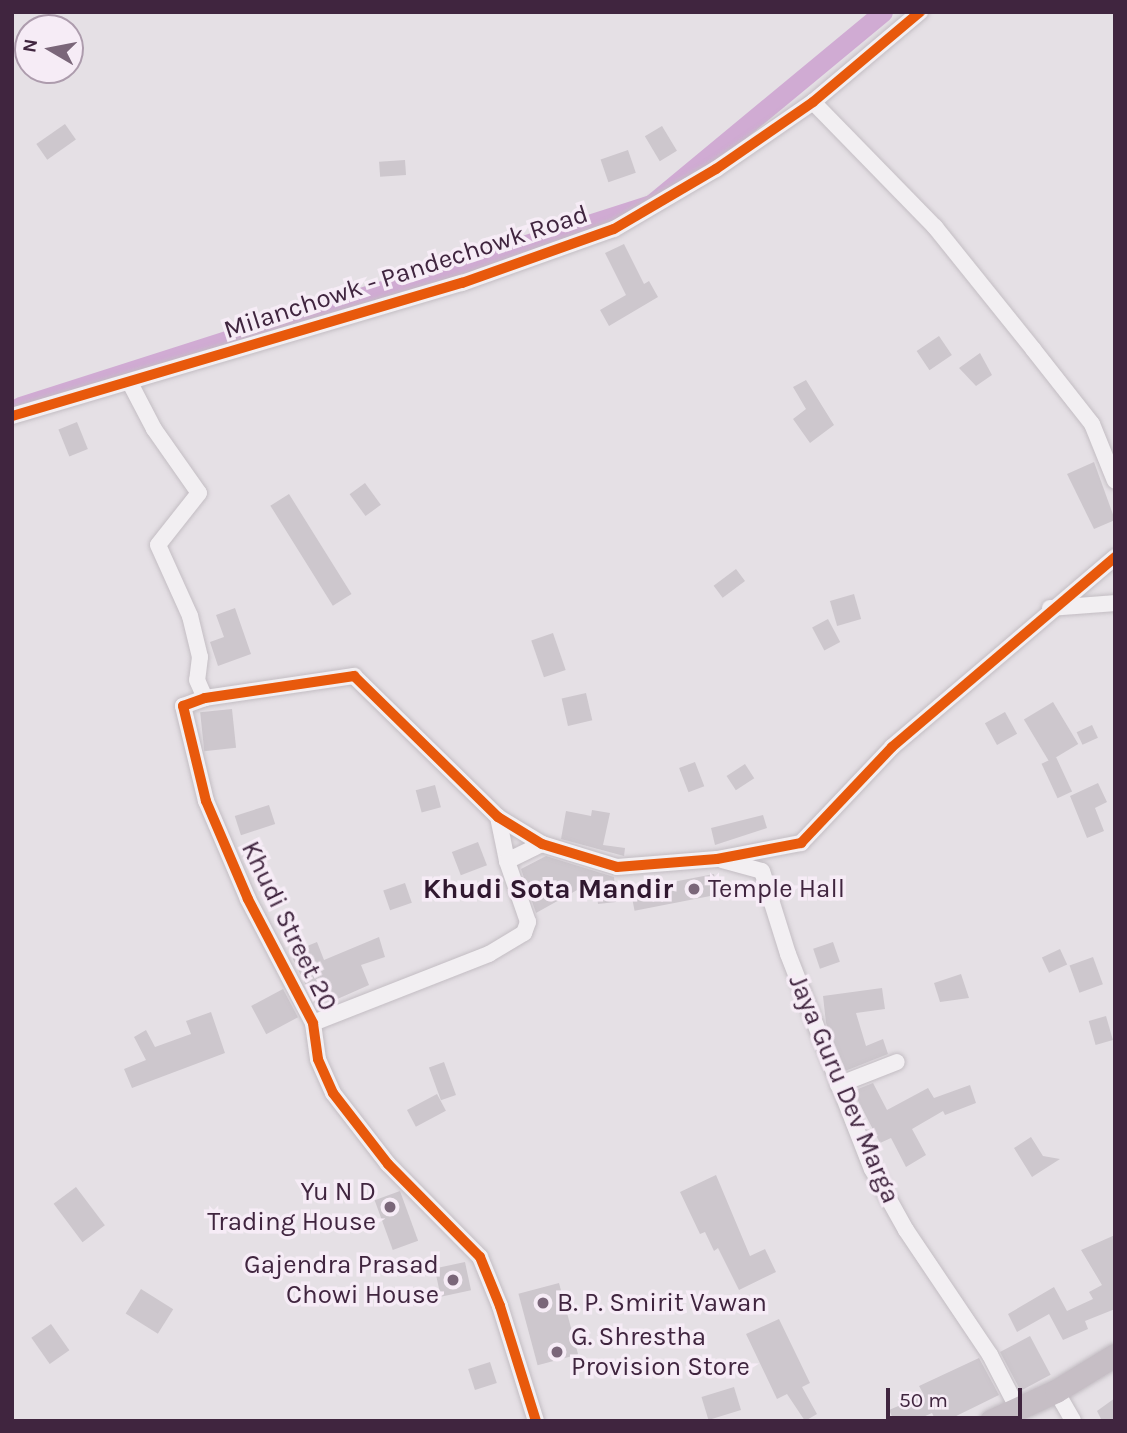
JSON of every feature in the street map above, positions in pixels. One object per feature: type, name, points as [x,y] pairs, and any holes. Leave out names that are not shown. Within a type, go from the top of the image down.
[{"type":"main road","points":[[990,1421],[1056,1391],[1115,1355]]},
{"type":"street","name":"Milanchowk - Pandechowk Road","points":[[12,416],[462,283],[614,229],[716,169],[813,102],[920,12]]},
{"type":"street","points":[[813,102],[935,227],[1025,339],[1092,424],[1115,481]]},
{"type":"street","points":[[130,383],[154,429],[199,493],[158,545],[190,616],[200,657],[197,680],[205,698],[354,676],[498,817],[542,844],[617,867],[717,859],[801,843],[892,747],[1051,608],[1115,557]]},
{"type":"street","points":[[1051,608],[1115,603]]},
{"type":"street","name":"Khudi Street 20","points":[[205,698],[183,706],[182,717],[206,801],[248,899],[313,1023],[318,1059],[333,1093],[388,1164],[480,1258],[500,1306],[536,1421]]},
{"type":"street","points":[[313,1023],[489,954],[524,933],[528,922],[508,861],[498,817]]},
{"type":"street","points":[[508,861],[542,844]]},
{"type":"street","points":[[717,859],[762,871],[782,846]]},
{"type":"street","name":"Jaya Guru Dev Marga","points":[[762,871],[788,954],[872,1169],[906,1230],[990,1355],[1017,1407]]},
{"type":"street","points":[[838,1085],[897,1062]]},
{"type":"street","points":[[1056,1391],[1073,1421]]},
{"type":"building","points":[[65,124],[76,140],[47,160],[36,144]]},
{"type":"building","points":[[662,126],[677,151],[660,161],[645,136]]},
{"type":"building","points":[[628,150],[636,173],[608,182],[601,159]]},
{"type":"building","points":[[405,160],[406,175],[380,177],[379,162]]},
{"type":"building","points":[[624,244],[644,284],[649,281],[658,297],[609,326],[600,310],[626,295],[605,253]]},
{"type":"building","points":[[939,336],[952,355],[929,370],[917,351]]},
{"type":"building","points":[[980,353],[992,375],[976,386],[959,368]]},
{"type":"building","points":[[806,380],[834,425],[810,443],[793,419],[806,409],[793,387]]},
{"type":"building","points":[[77,422],[88,449],[69,456],[58,429]]},
{"type":"building","points":[[1094,462],[1115,520],[1094,529],[1067,474]]},
{"type":"building","points":[[365,483],[381,505],[365,516],[350,494]]},
{"type":"building","points":[[289,494],[352,594],[333,606],[270,506]]},
{"type":"building","points":[[736,569],[745,581],[723,598],[714,586]]},
{"type":"building","points":[[854,594],[861,619],[837,626],[830,601]]},
{"type":"building","points":[[235,608],[251,654],[218,666],[210,642],[224,637],[216,615]]},
{"type":"building","points":[[828,619],[840,642],[824,650],[812,627]]},
{"type":"building","points":[[553,633],[566,670],[544,677],[531,640]]},
{"type":"building","points":[[586,693],[592,720],[568,726],[562,699]]},
{"type":"building","points":[[1053,702],[1078,744],[1049,762],[1024,720]]},
{"type":"building","points":[[232,709],[236,748],[204,751],[200,712]]},
{"type":"building","points":[[1005,712],[1017,734],[997,745],[985,723]]},
{"type":"building","points":[[1092,725],[1098,738],[1083,745],[1077,732]]},
{"type":"building","points":[[1056,757],[1072,791],[1058,798],[1041,764]]},
{"type":"building","points":[[695,762],[704,786],[688,792],[679,768]]},
{"type":"building","points":[[745,764],[754,778],[736,790],[727,776]]},
{"type":"building","points":[[1098,783],[1107,802],[1095,808],[1104,831],[1087,838],[1070,796]]},
{"type":"building","points":[[435,785],[441,807],[422,812],[416,790]]},
{"type":"building","points":[[269,805],[275,824],[241,835],[235,816]]},
{"type":"building","points":[[592,810],[610,813],[603,845],[625,848],[624,856],[561,839],[566,811],[591,816]]},
{"type":"building","points":[[763,815],[767,828],[715,845],[711,828]]},
{"type":"building","points":[[478,842],[487,865],[461,875],[452,852]]},
{"type":"building","points":[[546,856],[614,877],[616,902],[598,904],[595,880],[536,913],[521,869]]},
{"type":"building","points":[[714,874],[718,895],[635,911],[631,890]]},
{"type":"building","points":[[405,883],[412,903],[390,910],[383,890]]},
{"type":"building","points":[[379,937],[385,957],[361,965],[369,985],[317,1008],[290,953],[317,942],[324,960]]},
{"type":"building","points":[[833,942],[840,962],[820,969],[813,949]]},
{"type":"building","points":[[1060,949],[1067,964],[1049,973],[1042,957]]},
{"type":"building","points":[[1093,957],[1103,984],[1079,993],[1070,966]]},
{"type":"building","points":[[961,974],[969,998],[940,1002],[934,983]]},
{"type":"building","points":[[882,988],[885,1009],[856,1013],[866,1046],[883,1039],[888,1054],[845,1071],[826,1023],[823,996]]},
{"type":"building","points":[[283,989],[298,1017],[266,1034],[251,1006]]},
{"type":"building","points":[[211,1012],[225,1053],[132,1088],[124,1069],[146,1060],[134,1037],[146,1030],[155,1047],[191,1034],[186,1021]]},
{"type":"building","points":[[1106,1016],[1113,1040],[1096,1045],[1089,1021]]},
{"type":"building","points":[[444,1062],[456,1095],[441,1100],[429,1067]]},
{"type":"building","points":[[873,1083],[887,1110],[928,1088],[934,1098],[970,1085],[976,1103],[945,1115],[943,1111],[912,1129],[926,1155],[906,1167],[891,1138],[880,1143],[853,1091]]},
{"type":"building","points":[[437,1094],[446,1111],[416,1127],[407,1110]]},
{"type":"building","points":[[1031,1137],[1043,1156],[1060,1159],[1032,1177],[1014,1148]]},
{"type":"building","points":[[716,1175],[750,1256],[765,1249],[776,1272],[739,1290],[718,1248],[714,1251],[705,1232],[700,1234],[680,1192]]},
{"type":"building","points":[[76,1187],[105,1225],[83,1242],[54,1204]]},
{"type":"building","points":[[400,1191],[418,1241],[393,1250],[375,1200]]},
{"type":"building","points":[[1115,1235],[1115,1309],[1085,1321],[1088,1329],[1063,1340],[1049,1314],[1017,1332],[1008,1314],[1054,1287],[1067,1311],[1093,1299],[1089,1292],[1102,1285],[1081,1250]]},
{"type":"building","name":"Gajendra Prasad Chowi House","points":[[465,1262],[471,1290],[441,1297],[435,1268]]},
{"type":"building","points":[[559,1283],[578,1354],[538,1365],[518,1294]]},
{"type":"building","points":[[141,1289],[173,1309],[158,1334],[126,1314]]},
{"type":"building","points":[[779,1319],[810,1383],[802,1387],[817,1414],[805,1421],[787,1394],[777,1399],[746,1334]]},
{"type":"building","points":[[51,1324],[69,1350],[50,1364],[31,1338]]},
{"type":"building","points":[[1030,1336],[1051,1375],[1021,1391],[1000,1352]]},
{"type":"building","points":[[979,1358],[999,1395],[946,1421],[936,1421],[932,1413],[914,1421],[894,1421],[889,1410],[924,1395],[919,1386]]},
{"type":"building","points":[[490,1362],[497,1383],[475,1390],[468,1369]]},
{"type":"building","points":[[734,1387],[741,1410],[709,1420],[701,1397]]},
{"type":"building","points":[[1115,1398],[1115,1421],[1102,1421],[1097,1411]]},
{"type":"waterway","points":[[20,406],[651,204],[883,12]]},
{"type":"cycle path","points":[[12,416],[462,283],[614,229],[716,169],[813,102],[920,12]]},
{"type":"cycle path","points":[[536,1421],[500,1306],[480,1257],[388,1164],[333,1093],[318,1059],[313,1023],[248,899],[206,801],[183,706],[205,698],[354,676],[498,817],[542,844],[617,867],[717,859],[801,843],[892,747],[1115,557]]},
{"type":"place","name":"Temple Hall","points":[[694,889]]},
{"type":"place","name":"Yu N D Trading House","points":[[390,1207]]},
{"type":"place","name":"Gajendra Prasad Chowi House","points":[[453,1280]]},
{"type":"place","name":"B. P. Smirit Vawan","points":[[543,1303]]},
{"type":"place","name":"G. Shrestha Provision Store","points":[[557,1352]]},
{"type":"district","name":"Khudi Sota Mandir","points":[[548,889]]}]
